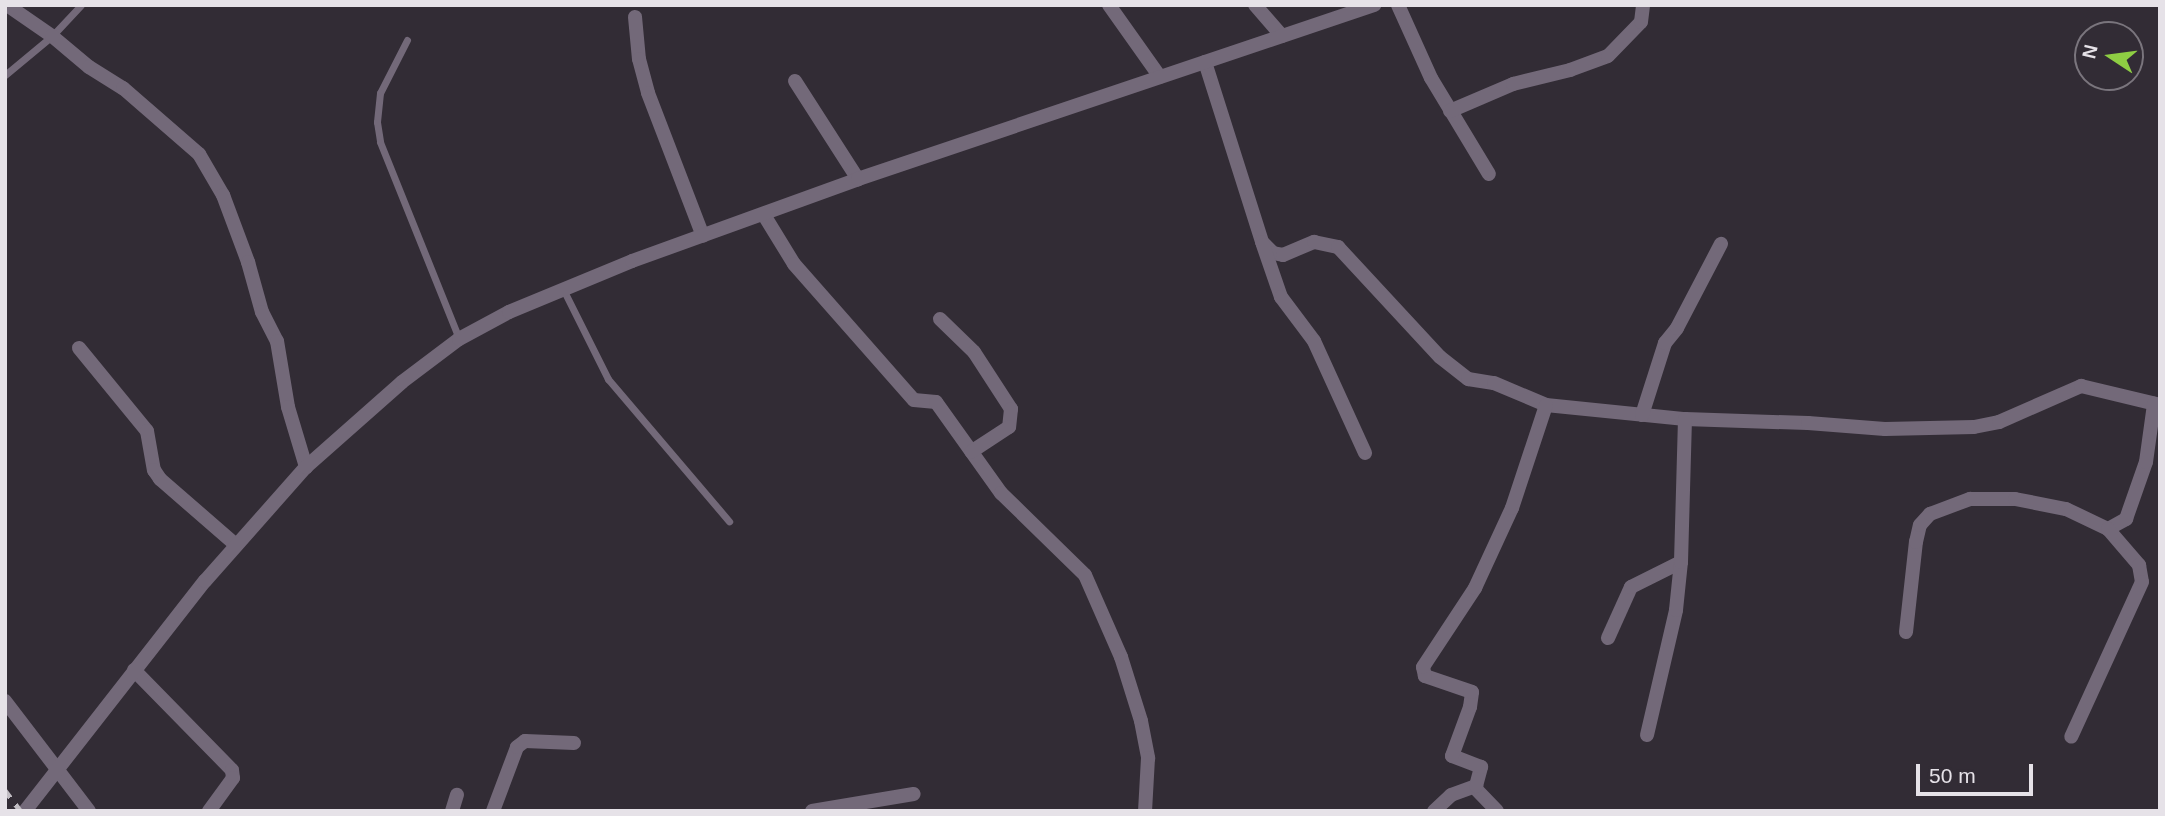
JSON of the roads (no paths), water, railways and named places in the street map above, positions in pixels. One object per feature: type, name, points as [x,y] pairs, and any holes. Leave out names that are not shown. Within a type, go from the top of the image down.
[{"type":"street","points":[[7,5],[52,36],[89,67],[123,88],[150,114],[181,135],[208,168],[223,195],[248,262],[262,312],[277,341],[288,407],[306,467]]},
{"type":"street","points":[[1109,5],[1160,77]]},
{"type":"street","points":[[1255,5],[1282,36]]},
{"type":"street","points":[[25,811],[57,766],[236,545],[306,467],[402,383],[459,340],[509,312],[563,289],[858,179],[1374,5]]},
{"type":"street","points":[[1398,5],[1450,111],[1489,174]]},
{"type":"street","points":[[1450,111],[1513,83],[1570,70],[1608,56],[1642,22],[1643,5]]},
{"type":"street","points":[[635,17],[639,59],[648,93],[703,236]]},
{"type":"street","points":[[1205,62],[1281,297],[1314,341],[1364,453]]},
{"type":"street","points":[[795,80],[858,179]]},
{"type":"street","points":[[764,215],[794,264],[914,400],[936,402],[1001,493],[1088,581],[1121,657],[1141,721],[1148,758],[1145,811]]},
{"type":"street","points":[[1262,242],[1273,253],[1283,255],[1314,242],[1338,247],[1440,357],[1468,379],[1494,383],[1546,405],[1685,419],[1808,423],[1885,429],[1974,426],[1999,422],[2081,386],[2157,404],[2146,462],[2126,519],[2108,529]]},
{"type":"street","points":[[1642,415],[1665,343],[1677,328],[1721,244]]},
{"type":"street","points":[[940,319],[974,352],[1011,410],[1009,426],[971,452]]},
{"type":"street","points":[[79,348],[147,431],[154,470],[160,480],[236,545]]},
{"type":"street","points":[[1474,787],[1480,765],[1452,756],[1473,695],[1470,690],[1425,676],[1423,667],[1475,587],[1511,508],[1546,405]]},
{"type":"street","points":[[1647,735],[1676,610],[1681,562],[1685,419]]},
{"type":"street","points":[[1906,632],[1916,542],[1920,526],[1930,514],[1970,499],[2015,499],[2066,509],[2108,529],[2139,565],[2142,582],[2071,737]]},
{"type":"street","points":[[1608,638],[1631,587],[1681,562]]},
{"type":"street","points":[[134,670],[232,770],[233,778],[209,811]]},
{"type":"street","points":[[5,701],[89,811]]},
{"type":"street","points":[[493,811],[517,747],[525,741],[574,743]]},
{"type":"street","points":[[1434,811],[1451,795],[1474,787]]},
{"type":"street","points":[[1474,787],[1497,811]]},
{"type":"street","points":[[812,811],[914,794]]},
{"type":"street","points":[[452,811],[457,795]]},
{"type":"lane","points":[[5,75],[52,36],[81,5]]},
{"type":"lane","points":[[407,40],[380,93],[377,122],[380,142],[459,340]]},
{"type":"lane","points":[[563,289],[608,379],[729,521]]},
{"type":"railway","points":[[5,790],[21,811]]}]
